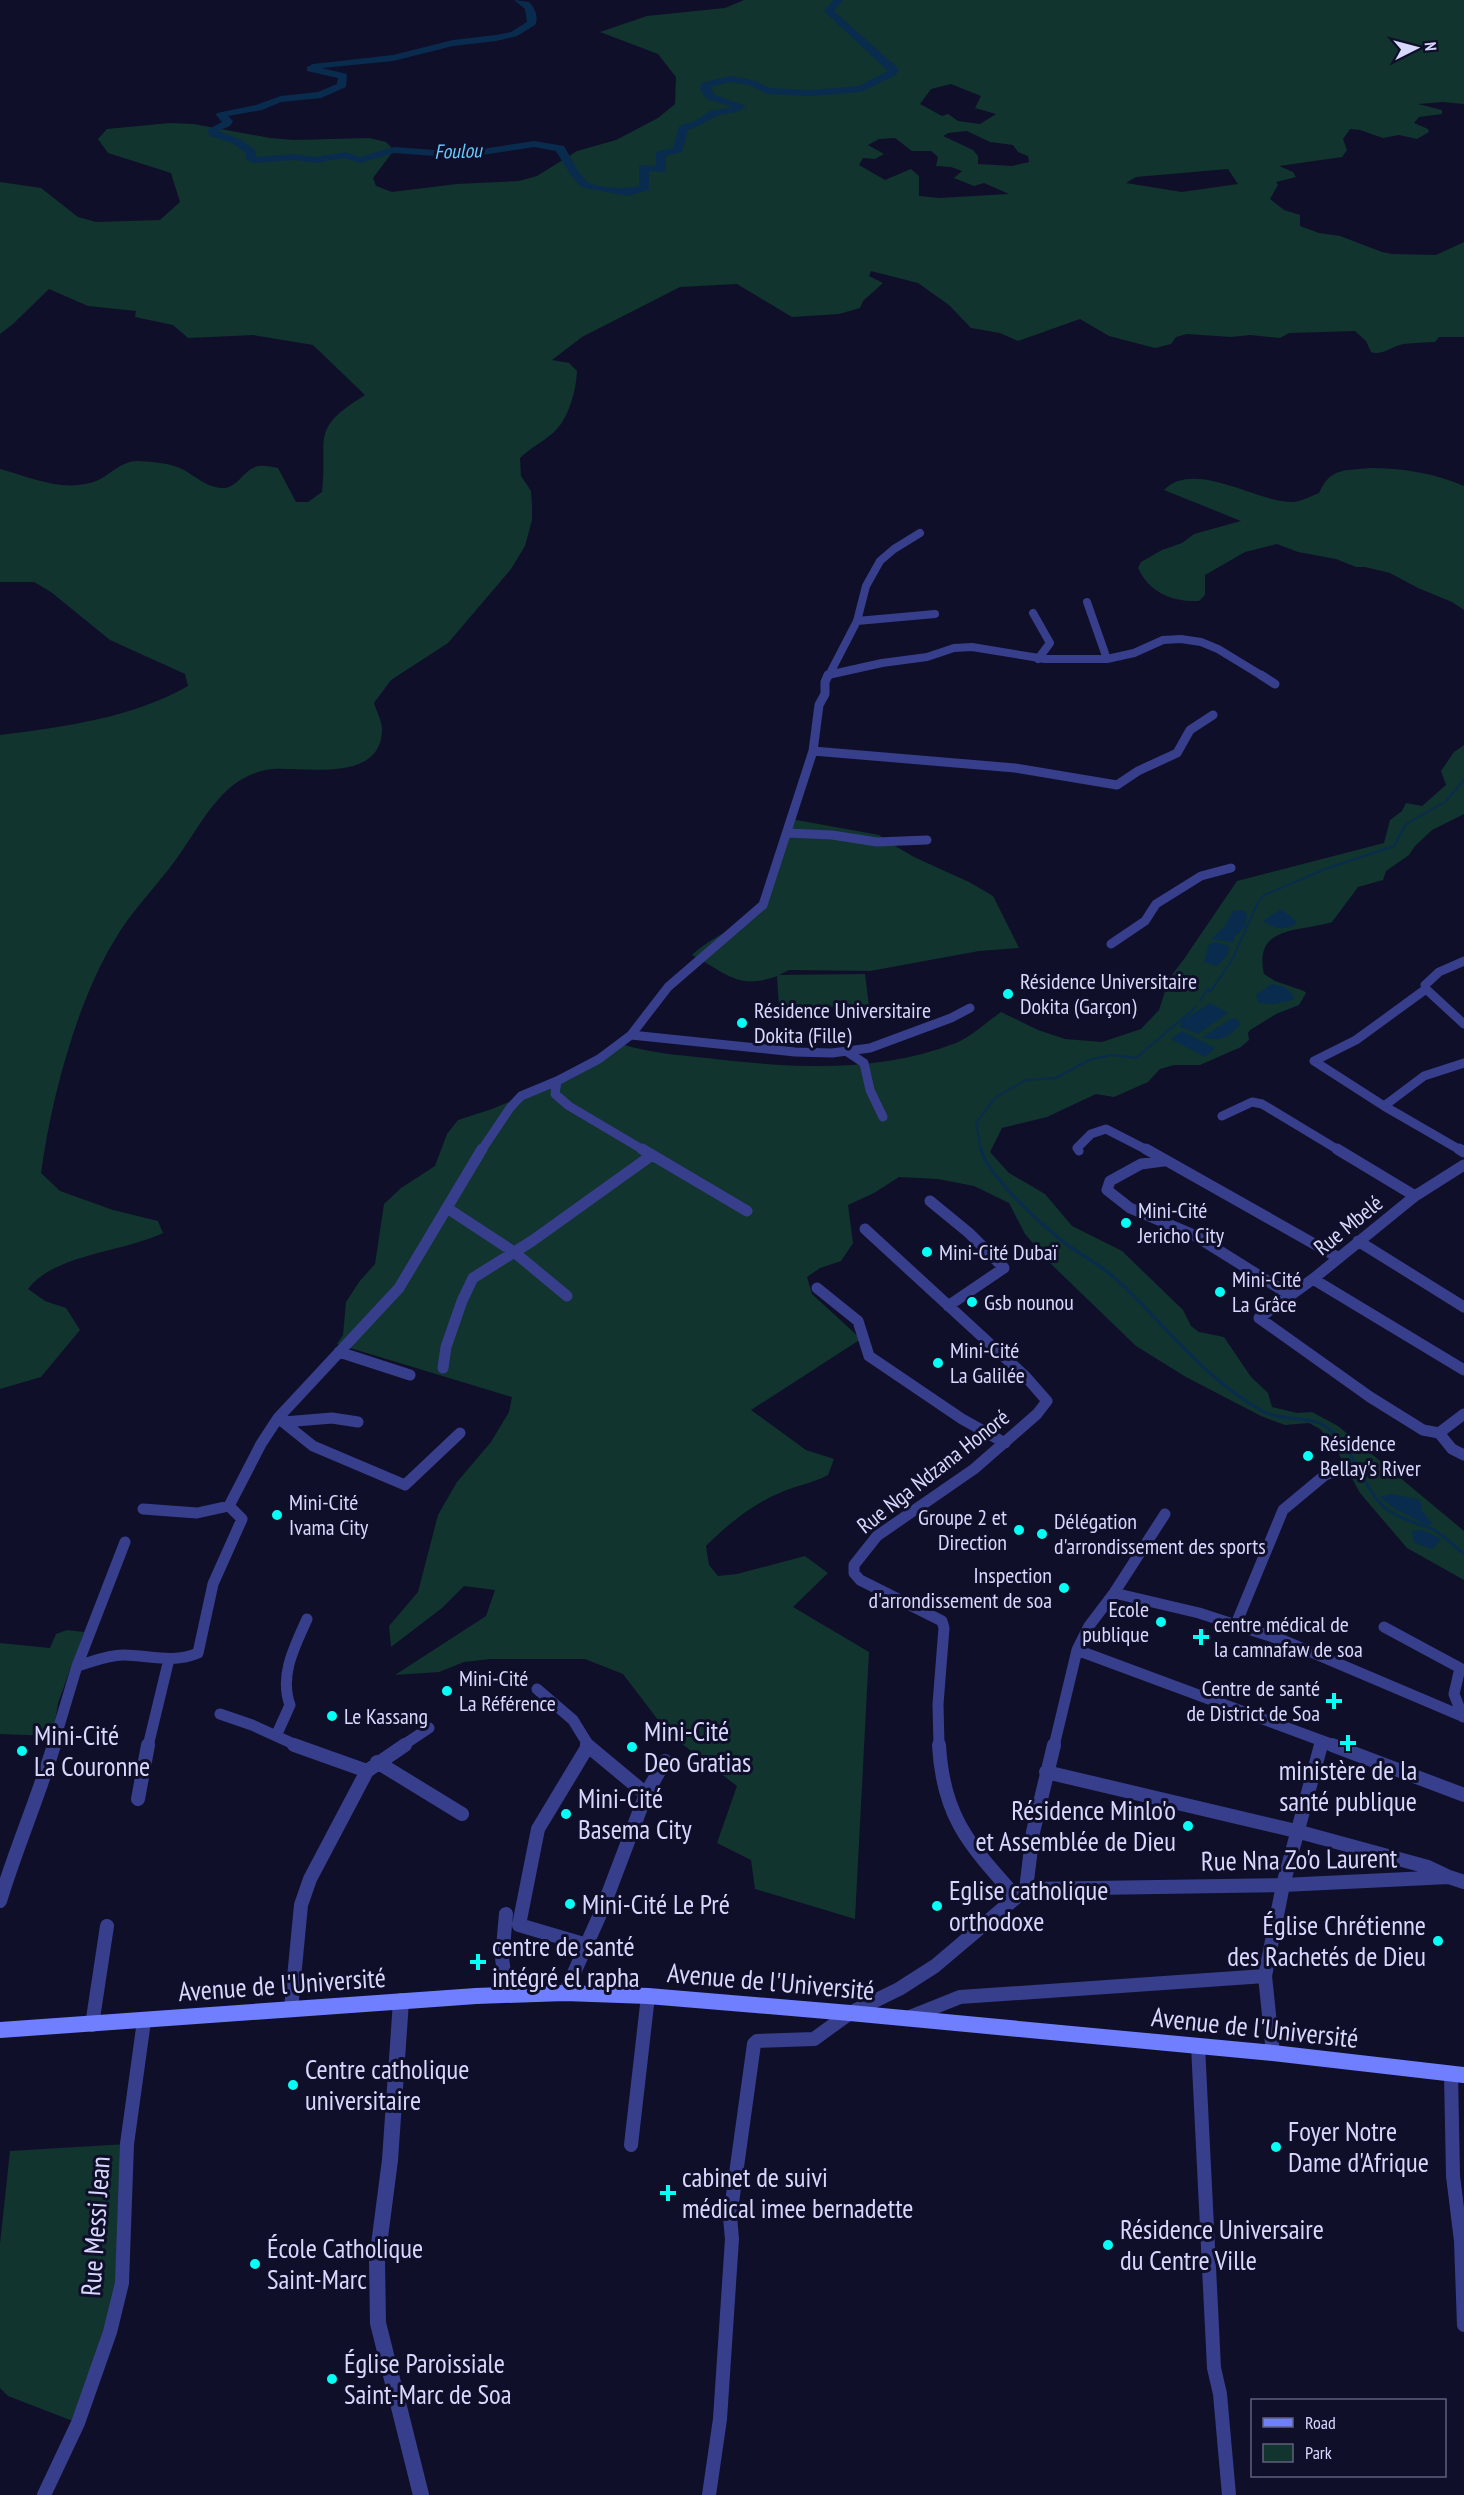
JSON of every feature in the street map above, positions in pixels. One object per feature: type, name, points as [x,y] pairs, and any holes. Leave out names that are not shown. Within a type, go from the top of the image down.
[{"type":"main road","name":"Avenue de l'Université","points":[[0,2030],[401,2001],[565,1993],[648,1996],[908,2018],[1273,2053],[1457,2074]]},
{"type":"street","points":[[143,1509],[192,1514],[229,1506],[257,1452],[313,1378],[399,1288],[477,1157],[510,1108],[521,1096],[557,1081],[609,1053],[631,1035],[668,987],[763,905],[813,751],[819,705],[825,694],[825,682],[856,621],[863,593],[880,561],[894,549],[920,533]]},
{"type":"street","points":[[1087,602],[1107,659]]},
{"type":"street","points":[[1033,613],[1050,643],[1038,659]]},
{"type":"street","points":[[856,621],[935,614]]},
{"type":"street","points":[[828,675],[882,663],[927,657],[963,647],[1038,659],[1107,659],[1134,653],[1163,640],[1181,639],[1201,642],[1218,649],[1254,671],[1270,684]]},
{"type":"street","points":[[1245,675],[1254,671]]},
{"type":"street","points":[[813,751],[1014,768],[1117,785],[1138,771],[1177,753],[1190,730],[1213,715]]},
{"type":"street","points":[[787,832],[832,835],[877,842],[927,840]]},
{"type":"street","points":[[1111,944],[1145,921],[1156,904],[1201,876],[1232,868]]},
{"type":"street","points":[[1464,961],[1439,972],[1425,985],[1426,989],[1356,1040],[1314,1061],[1384,1106],[1464,1152]]},
{"type":"street","points":[[1426,989],[1464,1024]]},
{"type":"street","points":[[631,1035],[795,1052],[846,1051],[870,1048],[951,1018],[970,1008]]},
{"type":"street","points":[[846,1051],[864,1063],[870,1090],[884,1117]]},
{"type":"street","points":[[1384,1106],[1424,1076],[1464,1063]]},
{"type":"street","points":[[557,1081],[555,1094],[569,1106],[747,1211]]},
{"type":"street","points":[[1222,1116],[1252,1102],[1262,1104],[1415,1196]]},
{"type":"street","points":[[1079,1151],[1077,1148],[1080,1143],[1105,1128],[1339,1258]]},
{"type":"street","points":[[443,1368],[446,1347],[462,1300],[473,1278],[652,1155]]},
{"type":"street","points":[[1163,1161],[1135,1167],[1110,1181],[1107,1190],[1130,1208],[1194,1235],[1290,1294]]},
{"type":"street","name":"Rue Mbelé","points":[[1439,1433],[1423,1430],[1370,1397],[1259,1318],[1313,1279],[1415,1196],[1464,1165]]},
{"type":"street","points":[[930,1201],[969,1233],[1004,1268],[948,1306]]},
{"type":"street","points":[[447,1208],[514,1252],[567,1296]]},
{"type":"street","name":"Rue Nga Ndzana Honoré","points":[[865,1229],[1026,1377],[1047,1401],[1045,1406],[1005,1443],[952,1485],[877,1536],[854,1565],[854,1573],[860,1580],[942,1622],[944,1628],[938,1674],[937,1716],[940,1760],[950,1809],[960,1829],[974,1848],[1021,1893]]},
{"type":"street","points":[[1358,1241],[1464,1307]]},
{"type":"street","points":[[1313,1279],[1464,1370]]},
{"type":"street","points":[[817,1288],[858,1321],[869,1356],[962,1419],[1005,1443]]},
{"type":"street","points":[[339,1352],[410,1375]]},
{"type":"street","points":[[1464,1414],[1439,1433],[1452,1449],[1464,1455]]},
{"type":"street","points":[[281,1420],[327,1419],[358,1422]]},
{"type":"street","points":[[281,1420],[314,1446],[405,1485],[460,1433]]},
{"type":"street","points":[[1236,1624],[1283,1510],[1326,1474],[1344,1468]]},
{"type":"street","points":[[77,1666],[123,1655],[170,1659],[193,1656],[200,1650],[213,1584],[242,1519],[229,1506]]},
{"type":"street","points":[[709,2495],[722,2396],[732,2239],[730,2217],[754,2044],[757,2041],[814,2039],[850,2013],[899,1989],[935,1966],[1021,1893],[1046,1772],[1077,1650],[1089,1626],[1114,1593],[1166,1514]]},
{"type":"street","points":[[0,1901],[16,1848],[43,1781],[77,1666],[125,1542]]},
{"type":"street","points":[[1114,1593],[1236,1624],[1356,1670],[1463,1717]]},
{"type":"street","points":[[276,1736],[290,1705],[285,1692],[291,1654],[307,1618]]},
{"type":"street","points":[[1384,1627],[1460,1668],[1454,1694],[1463,1717]]},
{"type":"street","points":[[1077,1650],[1464,1795]]},
{"type":"street","points":[[138,1799],[152,1723],[170,1659]]},
{"type":"street","points":[[537,1689],[573,1720],[588,1746],[646,1794]]},
{"type":"street","points":[[220,1714],[294,1745],[372,1766],[462,1814]]},
{"type":"street","points":[[291,2009],[301,1905],[315,1870],[372,1766],[429,1728]]},
{"type":"street","points":[[1273,2053],[1265,1976],[1296,1831],[1322,1742]]},
{"type":"street","points":[[586,1945],[519,1925],[538,1829],[588,1746]]},
{"type":"street","points":[[565,1993],[602,1910],[646,1794],[665,1761]]},
{"type":"street","points":[[1046,1772],[1296,1831],[1428,1867],[1449,1877]]},
{"type":"street","name":"Rue Nna Zo'o Laurent","points":[[1021,1893],[1449,1877],[1464,1882]]},
{"type":"street","points":[[506,1914],[502,1958],[507,1995]]},
{"type":"street","points":[[92,2025],[107,1926]]},
{"type":"street","points":[[908,2018],[960,1997],[1265,1976]]},
{"type":"street","points":[[631,2145],[648,1996]]},
{"type":"street","points":[[401,2001],[390,2160],[377,2260],[378,2324],[422,2495]]},
{"type":"street","name":"Rue Messi Jean","points":[[44,2495],[78,2423],[110,2332],[122,2283],[127,2144],[144,2021]]},
{"type":"street","points":[[1198,2046],[1214,2368],[1220,2394],[1229,2495]]},
{"type":"street","points":[[1457,2074],[1453,2175],[1461,2241],[1464,2325]]},
{"type":"green space","points":[[744,0],[1464,0],[1464,104],[1443,102],[1418,104],[1442,110],[1442,114],[1419,117],[1414,123],[1428,129],[1429,132],[1417,139],[1399,135],[1383,138],[1350,129],[1343,139],[1347,150],[1342,157],[1279,166],[1293,172],[1296,177],[1276,182],[1278,185],[1270,199],[1284,210],[1300,215],[1300,226],[1319,233],[1340,236],[1382,252],[1436,255],[1464,242],[1464,337],[1439,337],[1435,342],[1404,344],[1375,353],[1371,352],[1366,341],[1355,331],[1289,333],[1280,338],[1187,334],[1176,337],[1171,344],[1155,348],[1109,336],[1080,319],[1018,341],[1000,333],[971,328],[949,305],[918,283],[871,271],[869,276],[883,283],[863,301],[860,308],[839,314],[792,317],[737,284],[680,287],[582,337],[552,360],[569,363],[577,371],[568,412],[554,432],[520,458],[521,476],[531,491],[532,506],[532,520],[525,546],[511,569],[448,643],[391,680],[374,703],[382,729],[379,746],[370,758],[356,765],[340,768],[268,770],[251,774],[236,783],[209,811],[177,858],[128,919],[100,966],[77,1023],[58,1084],[41,1173],[60,1191],[113,1210],[158,1221],[163,1233],[72,1261],[40,1277],[28,1289],[45,1301],[66,1308],[80,1330],[41,1377],[0,1389],[0,735],[97,720],[144,706],[188,686],[185,674],[110,640],[51,592],[34,582],[0,582],[0,469],[44,482],[78,485],[96,481],[125,463],[139,461],[168,464],[184,470],[206,484],[221,488],[237,482],[249,470],[266,466],[278,468],[296,502],[308,502],[322,492],[323,445],[328,426],[347,407],[365,395],[313,345],[253,335],[188,338],[173,325],[135,317],[136,311],[88,306],[49,289],[0,334],[0,182],[41,188],[78,217],[96,222],[160,220],[180,202],[171,173],[108,153],[98,139],[107,129],[170,123],[193,124],[270,138],[294,140],[369,138],[386,142],[394,150],[373,178],[376,186],[392,192],[457,184],[519,181],[537,176],[577,151],[616,140],[658,118],[675,104],[676,77],[658,54],[600,32],[647,16],[725,8]],"holes":[[[951,84],[981,96],[975,108],[996,114],[980,124],[958,121],[948,114],[942,116],[920,104],[931,89]],[[967,131],[990,142],[1013,145],[1018,152],[1028,156],[1029,162],[1012,166],[978,164],[978,156],[973,150],[943,136],[948,133]],[[895,138],[912,151],[931,151],[938,157],[936,166],[951,167],[962,171],[954,178],[974,186],[984,183],[1009,194],[939,198],[919,196],[919,176],[911,169],[885,180],[859,165],[863,158],[875,159],[884,154],[868,145],[879,139]],[[1228,169],[1238,184],[1182,192],[1126,183],[1136,177]]]},
{"type":"green space","points":[[1370,468],[1418,472],[1464,486],[1464,610],[1390,573],[1356,567],[1336,559],[1298,552],[1277,544],[1245,552],[1205,575],[1205,595],[1199,601],[1171,598],[1155,590],[1138,568],[1141,562],[1162,550],[1182,543],[1194,534],[1241,521],[1164,490],[1177,482],[1192,479],[1208,480],[1261,496],[1292,502],[1319,493],[1334,474],[1346,470]]},
{"type":"green space","points":[[1464,745],[1464,814],[1432,830],[1409,855],[1386,871],[1383,880],[1358,887],[1332,922],[1282,933],[1265,947],[1262,958],[1264,974],[1275,981],[1304,991],[1306,993],[1299,1005],[1276,1014],[1250,1030],[1249,1040],[1241,1047],[1200,1065],[1174,1065],[1160,1069],[1148,1082],[1114,1097],[1096,1094],[1047,1117],[1002,1128],[990,1152],[1009,1173],[1045,1194],[1072,1226],[1122,1251],[1183,1310],[1191,1326],[1199,1332],[1224,1337],[1251,1377],[1268,1393],[1272,1407],[1297,1413],[1312,1412],[1338,1426],[1464,1531],[1464,1580],[1407,1548],[1360,1493],[1335,1447],[1320,1429],[1309,1423],[1285,1425],[1261,1416],[1186,1377],[1136,1346],[1051,1264],[1025,1234],[1009,1203],[974,1186],[938,1179],[899,1177],[874,1193],[848,1205],[853,1243],[841,1261],[820,1268],[807,1277],[812,1294],[861,1339],[751,1410],[806,1450],[834,1459],[828,1475],[784,1491],[762,1502],[732,1522],[706,1546],[709,1565],[718,1576],[737,1574],[805,1556],[828,1573],[793,1607],[869,1652],[855,1919],[755,1889],[751,1860],[717,1843],[737,1786],[668,1733],[623,1674],[585,1659],[491,1659],[464,1662],[439,1672],[395,1675],[486,1616],[495,1590],[464,1586],[442,1608],[391,1647],[389,1626],[418,1592],[438,1515],[457,1482],[491,1442],[509,1412],[512,1397],[337,1344],[343,1335],[346,1302],[375,1264],[384,1204],[401,1188],[435,1166],[447,1134],[458,1120],[492,1109],[552,1084],[621,1044],[642,1050],[738,1061],[833,1066],[895,1060],[925,1053],[962,1040],[1001,1012],[1038,1030],[1065,1039],[1102,1042],[1141,1029],[1159,1010],[1169,979],[1237,881],[1384,843],[1390,820],[1402,811],[1406,803],[1422,806],[1446,785],[1441,771],[1454,752]]},
{"type":"green space","points":[[791,819],[879,835],[914,857],[969,882],[993,896],[1019,948],[979,951],[870,971],[789,970],[779,975],[865,974],[869,1006],[779,1008],[777,976],[763,980],[741,980],[722,973],[692,955],[760,907],[772,880]]},
{"type":"green space","points":[[67,1630],[84,1632],[58,1703],[53,1736],[0,1734],[0,1643],[50,1648],[56,1634]]},
{"type":"green space","points":[[127,2144],[122,2283],[78,2423],[8,2396],[0,2388],[0,2244],[10,2151]]},
{"type":"water","points":[[1281,909],[1295,920],[1296,924],[1287,928],[1279,928],[1263,921]]},
{"type":"water","points":[[1244,910],[1247,914],[1245,927],[1235,936],[1233,942],[1211,939],[1225,926],[1233,911]]},
{"type":"water","points":[[1215,942],[1229,946],[1228,955],[1217,966],[1204,962],[1209,944]]},
{"type":"water","points":[[1272,984],[1285,987],[1293,995],[1293,1000],[1273,1004],[1259,1003],[1256,995]]},
{"type":"water","points":[[1210,1003],[1228,1013],[1198,1034],[1180,1027],[1182,1017],[1188,1017]]},
{"type":"water","points":[[1232,1018],[1238,1020],[1240,1024],[1228,1036],[1218,1039],[1202,1037]]},
{"type":"water","points":[[1182,1031],[1215,1048],[1205,1057],[1171,1039]]},
{"type":"water","points":[[1390,1494],[1418,1499],[1421,1502],[1421,1510],[1432,1523],[1424,1524],[1394,1508],[1380,1497]]},
{"type":"water","points":[[1422,1530],[1441,1539],[1433,1549],[1414,1543],[1412,1531]]},
{"type":"waterway","name":"Foulou","points":[[519,0],[530,9],[532,23],[514,34],[453,43],[393,58],[317,66],[311,69],[343,76],[342,85],[321,95],[281,99],[258,108],[221,115],[228,121],[212,130],[214,134],[236,141],[251,152],[250,158],[254,160],[294,157],[316,160],[345,155],[360,160],[394,150],[462,155],[534,144],[560,148],[575,174],[585,185],[627,193],[645,188],[643,167],[662,170],[660,154],[678,150],[683,128],[699,123],[714,113],[734,111],[741,106],[711,97],[705,90],[705,85],[730,79],[752,83],[767,91],[810,93],[861,89],[892,73],[894,69],[829,11],[838,0]]},
{"type":"waterway","points":[[1200,1001],[1208,988],[1210,992],[1232,960],[1257,904],[1264,895],[1328,868],[1394,846],[1406,824],[1445,802],[1464,780]]},
{"type":"waterway","points":[[981,1151],[976,1123],[996,1097],[1026,1080],[1056,1078],[1089,1060],[1111,1055],[1136,1058],[1196,1007]]},
{"type":"waterway","points":[[981,1149],[985,1159],[1003,1184],[1028,1210],[1061,1240],[1116,1279],[1204,1368],[1223,1384],[1264,1412],[1280,1417],[1315,1422],[1329,1429],[1345,1447],[1373,1494],[1385,1508],[1397,1516],[1436,1531],[1464,1554]]},
{"type":"place","name":"Résidence Universitaire Dokita (Garçon)","points":[[1008,994]]},
{"type":"place","name":"Résidence Universitaire Dokita (Fille)","points":[[742,1023]]},
{"type":"place","name":"Mini-Cité Jericho City","points":[[1126,1223]]},
{"type":"place","name":"Mini-Cité Dubaï","points":[[927,1252]]},
{"type":"place","name":"Mini-Cité La Grâce","points":[[1220,1292]]},
{"type":"place","name":"Gsb nounou","points":[[972,1302]]},
{"type":"place","name":"Mini-Cité La Galilée","points":[[938,1363]]},
{"type":"place","name":"Résidence Bellay's River","points":[[1308,1456]]},
{"type":"place","name":"Mini-Cité Ivama City","points":[[277,1515]]},
{"type":"place","name":"Groupe 2 et Direction","points":[[1019,1530]]},
{"type":"place","name":"Délégation d'arrondissement des sports","points":[[1042,1534]]},
{"type":"place","name":"Inspection d'arrondissement de soa","points":[[1064,1588]]},
{"type":"place","name":"Ecole publique","points":[[1161,1622]]},
{"type":"place","name":"centre médical de la camnafaw de soa","points":[[1201,1637]]},
{"type":"place","name":"Mini-Cité La Référence","points":[[447,1691]]},
{"type":"place","name":"Centre de santé de District de Soa","points":[[1334,1701]]},
{"type":"place","name":"Le Kassang","points":[[332,1716]]},
{"type":"place","name":"ministère de la santé publique","points":[[1348,1743]]},
{"type":"place","name":"Mini-Cité Deo Gratias","points":[[632,1747]]},
{"type":"place","name":"Mini-Cité La Couronne","points":[[22,1751]]},
{"type":"place","name":"Mini-Cité Basema City","points":[[566,1814]]},
{"type":"place","name":"Résidence Minlo'o et Assemblée de Dieu","points":[[1188,1826]]},
{"type":"place","name":"Mini-Cité Le Pré","points":[[570,1904]]},
{"type":"place","name":"Eglise catholique orthodoxe","points":[[937,1906]]},
{"type":"place","name":"Église Chrétienne des Rachetés de Dieu","points":[[1438,1941]]},
{"type":"place","name":"centre de santé intégré el rapha","points":[[478,1962]]},
{"type":"place","name":"Centre catholique universitaire","points":[[293,2085]]},
{"type":"place","name":"Foyer Notre Dame d'Afrique","points":[[1276,2147]]},
{"type":"place","name":"cabinet de suivi médical imee bernadette","points":[[668,2193]]},
{"type":"place","name":"Résidence Universaire du Centre Ville","points":[[1108,2245]]},
{"type":"place","name":"École Catholique Saint-Marc","points":[[255,2264]]},
{"type":"place","name":"Église Paroissiale Saint-Marc de Soa","points":[[332,2379]]}]
